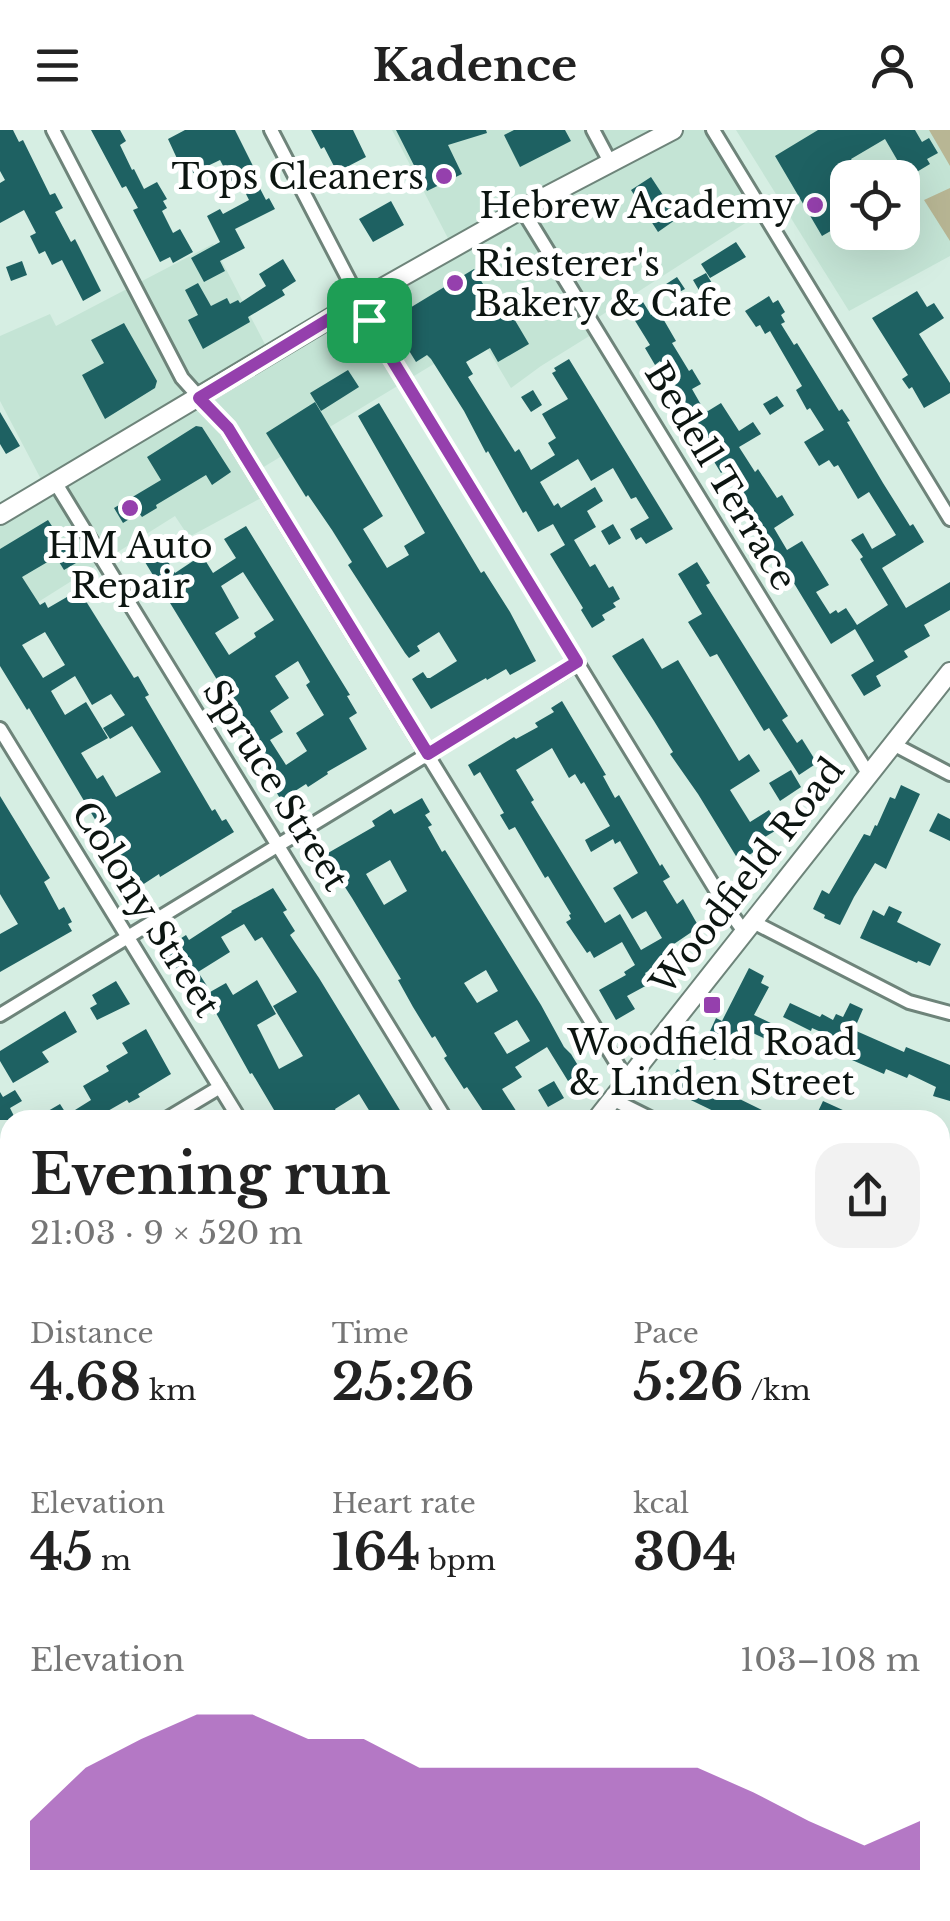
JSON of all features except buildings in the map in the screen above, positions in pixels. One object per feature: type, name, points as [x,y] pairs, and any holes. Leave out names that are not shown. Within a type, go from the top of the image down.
[{"type":"main road","points":[[0,515],[359,301],[673,130]]},
{"type":"main road","name":"Woodfield Road","points":[[604,1110],[950,672]]},
{"type":"street","points":[[53,130],[182,378],[228,428],[627,1080]]},
{"type":"street","points":[[271,130],[380,340],[727,908],[749,928],[909,1002],[950,1013]]},
{"type":"street","points":[[593,130],[610,162]]},
{"type":"street","points":[[714,130],[950,519]]},
{"type":"street","name":"Bedell Terrace","points":[[522,209],[868,775]]},
{"type":"street","name":"Spruce Street","points":[[55,482],[440,1110]]},
{"type":"street","points":[[0,1016],[577,662]]},
{"type":"street","name":"Colony Street","points":[[0,729],[234,1110]]},
{"type":"street","points":[[893,744],[950,774]]},
{"type":"street","points":[[182,1110],[220,1087]]},
{"type":"street","points":[[612,1099],[634,1110]]},
{"type":"shaded area","points":[[392,130],[715,130],[764,211],[594,320],[599,330],[511,388],[480,336],[262,468],[274,491],[189,537],[175,516],[0,626],[0,512],[44,485],[0,401],[0,336],[50,314],[56,326],[213,244],[269,352],[452,246]]},
{"type":"shaded area","name":"Hebrew Academy","points":[[736,130],[950,130],[950,256],[849,311]]},
{"type":"shaded area","points":[[929,130],[950,130],[950,166]]},
{"type":"shaded area","points":[[950,188],[950,241],[924,200]]},
{"type":"place","name":"Tops Cleaners","points":[[444,176]]},
{"type":"place","name":"Hebrew Academy","points":[[815,205]]},
{"type":"place","name":"Riesterer's Bakery & Cafe","points":[[455,283]]},
{"type":"place","name":"HM Auto Repair","points":[[130,508]]},
{"type":"place","name":"Woodfield Road & Linden Street","points":[[712,1005]]},
{"type":"route","points":[[359,301],[369,320],[577,662],[428,754],[228,428],[199,398],[359,301]]}]
